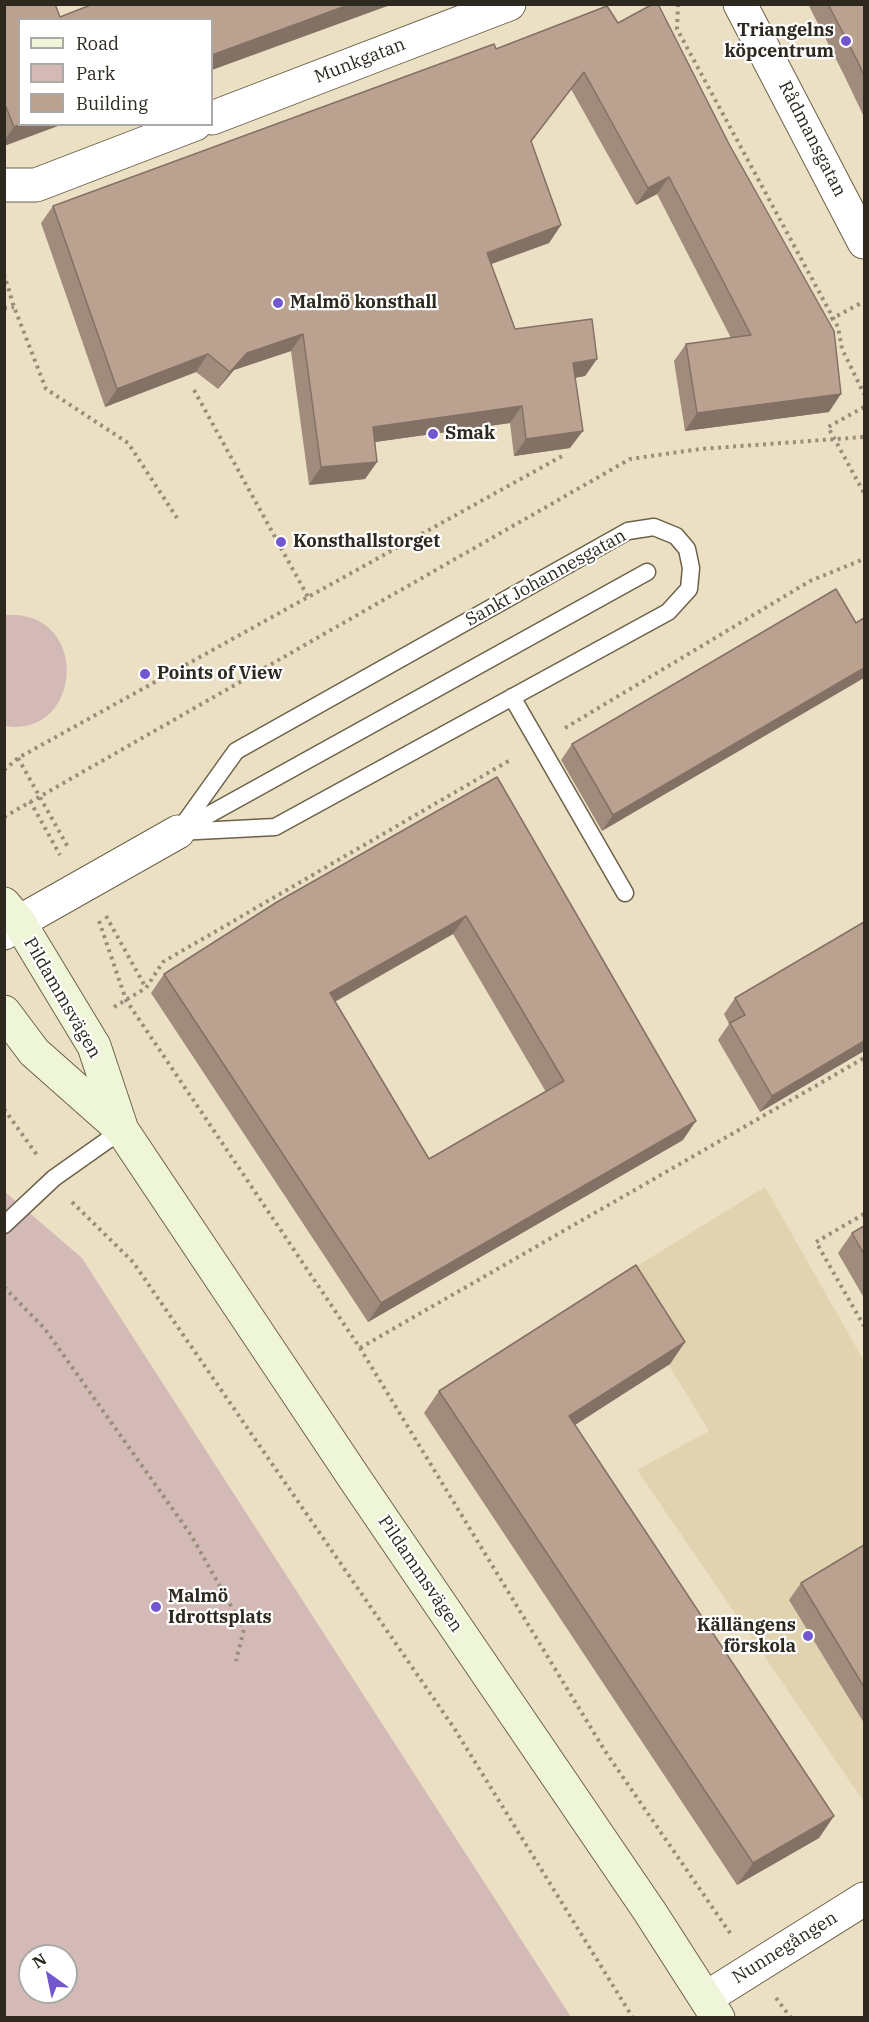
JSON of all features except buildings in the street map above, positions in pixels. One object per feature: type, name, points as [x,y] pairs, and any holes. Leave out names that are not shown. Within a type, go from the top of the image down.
[{"type":"main road","name":"Pildammsvägen","points":[[9,919],[94,1046],[122,1130]]},
{"type":"main road","name":"Pildammsvägen","points":[[4,1012],[34,1052],[122,1130],[712,2008]]},
{"type":"street","name":"Munkgatan","points":[[213,118],[509,4]]},
{"type":"street","name":"Rådmansgatan","points":[[740,4],[864,242]]},
{"type":"street","points":[[4,186],[36,185],[190,126]]},
{"type":"street","name":"Sankt Johannesgatan","points":[[9,919],[178,832]]},
{"type":"street","name":"Nunnegången","points":[[712,2008],[753,1968],[864,1899]]},
{"type":"lane","name":"Sankt Johannesgatan","points":[[654,526],[676,536],[687,549],[691,568],[689,589],[668,612],[275,827],[178,832],[236,751],[628,531],[654,526]]},
{"type":"lane","points":[[178,832],[647,572]]},
{"type":"lane","points":[[512,697],[625,893]]},
{"type":"lane","points":[[4,1225],[54,1178],[122,1130]]},
{"type":"path","points":[[678,4],[677,29],[833,318],[842,349],[864,394]]},
{"type":"path","points":[[4,274],[14,307],[46,389],[128,443],[177,518]]},
{"type":"path","points":[[821,325],[861,303]]},
{"type":"path","points":[[4,308],[14,307]]},
{"type":"path","points":[[194,390],[308,597]]},
{"type":"path","points":[[864,407],[828,427],[864,493]]},
{"type":"path","points":[[4,817],[630,459],[700,449],[864,437]]},
{"type":"path","points":[[4,770],[18,758],[564,455]]},
{"type":"path","points":[[126,1000],[147,988],[163,962],[538,744],[810,581],[864,559]]},
{"type":"path","points":[[30,801],[55,847]]},
{"type":"path","points":[[102,927],[126,1000],[360,1348],[605,1751],[753,1968],[791,2018]]},
{"type":"path","points":[[360,1348],[864,1058]]},
{"type":"path","points":[[4,1109],[75,1206],[140,1271],[454,1728],[633,2018]]},
{"type":"path","points":[[864,1214],[816,1242],[864,1326]]},
{"type":"path","points":[[4,1287],[45,1329],[191,1535],[244,1629],[236,1660]]},
{"type":"shaded area","name":"Källängens förskola","points":[[765,1187],[864,1361],[864,1802],[637,1470],[709,1431],[616,1279]]},
{"type":"green space","points":[[4,615],[33,618],[52,631],[64,650],[67,673],[62,695],[50,713],[31,725],[5,726]]},
{"type":"green space","name":"Malmö Idrottsplats","points":[[4,1191],[82,1258],[571,2017],[5,2017]]},
{"type":"place","name":"Triangelns köpcentrum","points":[[846,41]]},
{"type":"place","name":"Malmö konsthall","points":[[278,303]]},
{"type":"place","name":"Smak","points":[[433,434]]},
{"type":"place","name":"Konsthallstorget","points":[[281,542]]},
{"type":"place","name":"Points of View","points":[[145,674]]},
{"type":"place","name":"Malmö Idrottsplats","points":[[156,1607]]},
{"type":"place","name":"Källängens förskola","points":[[808,1636]]}]
